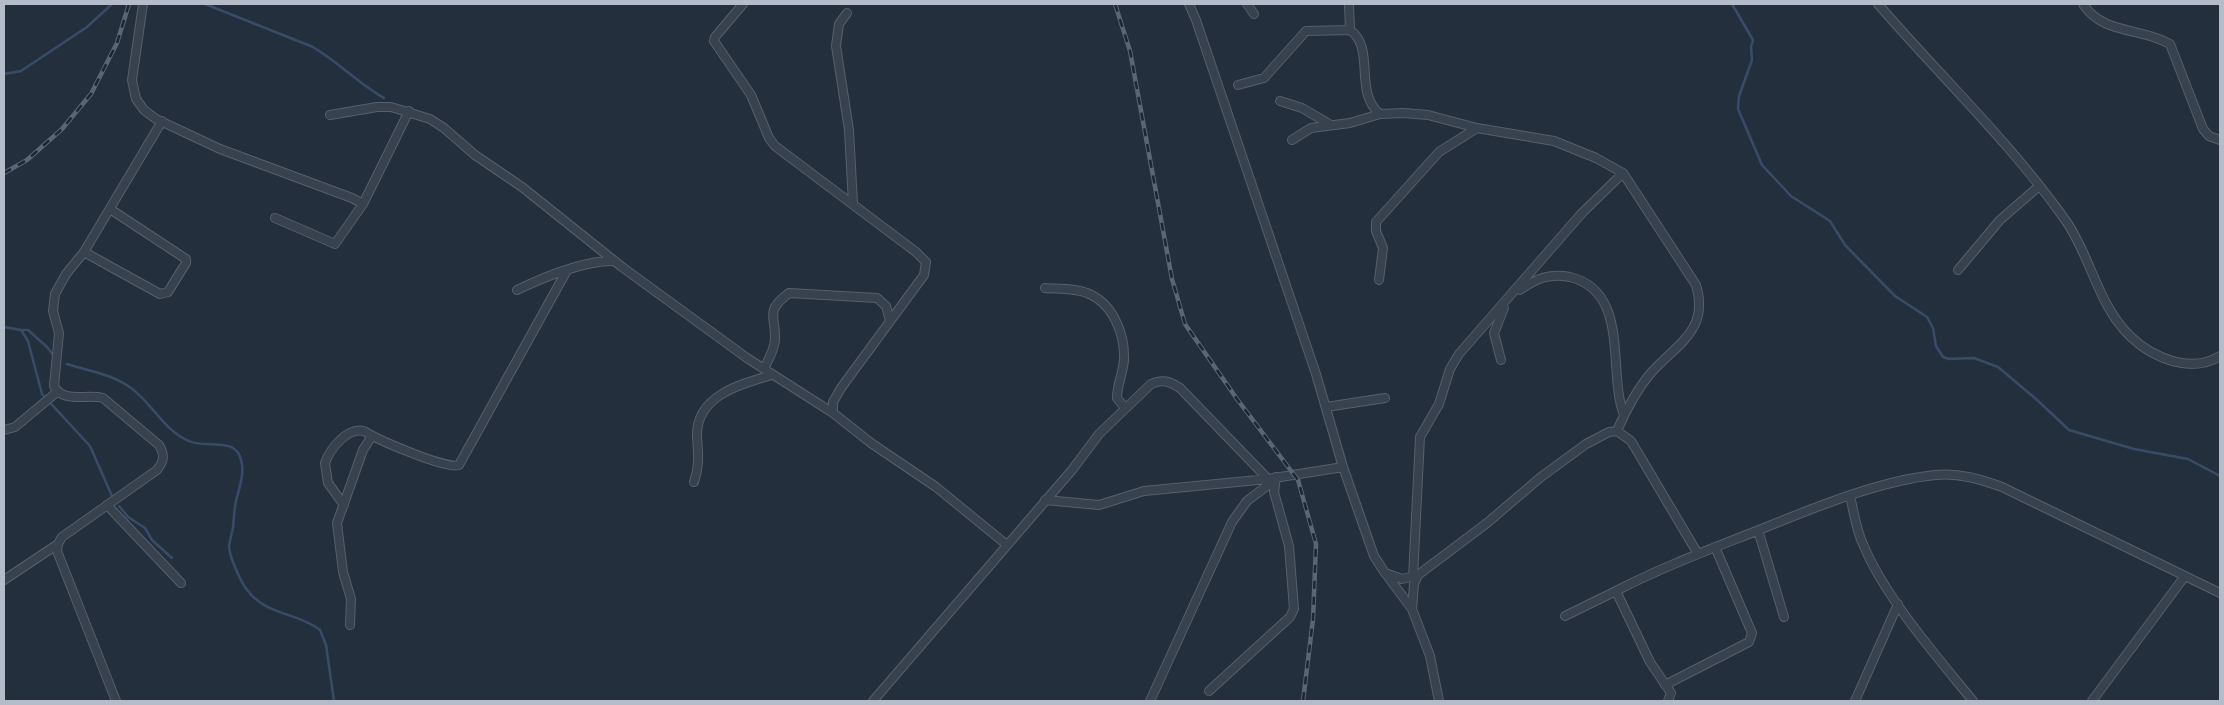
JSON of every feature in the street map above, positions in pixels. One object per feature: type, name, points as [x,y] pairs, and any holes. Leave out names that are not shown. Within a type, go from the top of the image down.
[{"type":"street","points":[[143,4],[133,90],[136,99],[144,110],[162,121],[220,149],[352,198],[363,204]]},
{"type":"street","points":[[743,4],[715,37],[716,44],[748,90],[768,138],[775,146],[916,252],[926,262],[924,275],[841,388],[833,402],[833,413]]},
{"type":"street","points":[[1189,4],[1233,127],[1326,407],[1343,468],[1374,556],[1412,609],[1430,656],[1439,701]]},
{"type":"street","points":[[1248,4],[1254,14]]},
{"type":"street","points":[[1349,4],[1350,30],[1360,41],[1368,102],[1380,114]]},
{"type":"street","points":[[1878,4],[1986,123],[2066,222],[2115,318],[2129,336],[2146,350],[2179,363],[2200,363],[2219,359]]},
{"type":"street","points":[[2083,4],[2092,16],[2106,25],[2170,44],[2203,129],[2209,136],[2220,140]]},
{"type":"street","points":[[847,13],[839,24],[836,46],[850,130],[853,204]]},
{"type":"street","points":[[1238,85],[1264,78],[1306,31],[1350,30]]},
{"type":"street","points":[[1280,101],[1302,108],[1330,125]]},
{"type":"street","points":[[330,115],[377,107],[409,111],[430,119],[615,261],[764,370],[833,413],[954,500],[1007,545]]},
{"type":"street","points":[[275,218],[335,244],[363,204],[409,111]]},
{"type":"street","points":[[1292,140],[1311,128],[1350,123],[1380,114],[1428,115],[1477,128],[1554,141],[1596,158],[1624,173],[1696,285],[1700,306],[1691,335],[1651,373],[1630,401],[1618,431]]},
{"type":"street","points":[[116,701],[57,551],[58,544],[62,537],[157,470],[163,463],[163,451],[126,416],[103,398],[64,396],[57,392],[54,386],[59,333],[53,303],[58,286],[84,252],[162,121]]},
{"type":"street","points":[[1379,280],[1383,248],[1376,231],[1376,222],[1439,152],[1477,128]]},
{"type":"street","points":[[1412,609],[1416,576],[1420,437],[1439,404],[1450,369],[1460,354],[1582,213],[1624,173]]},
{"type":"street","points":[[1958,270],[2000,220],[2038,187]]},
{"type":"street","points":[[84,252],[160,294],[168,292],[186,263],[186,258],[110,209]]},
{"type":"street","points":[[517,290],[597,262],[615,261]]},
{"type":"street","points":[[344,505],[328,483],[325,469],[327,458],[343,438],[352,431],[364,431],[432,461],[454,467],[459,465],[566,272]]},
{"type":"street","points":[[1501,360],[1494,333],[1503,309],[1510,299],[1535,279],[1560,275],[1576,279],[1593,288],[1605,301],[1610,316],[1618,396],[1624,416]]},
{"type":"street","points":[[1045,288],[1087,292],[1099,299],[1110,311],[1122,337],[1124,362],[1116,398],[1125,408]]},
{"type":"street","points":[[764,370],[776,340],[772,319],[773,312],[777,304],[789,293],[877,298],[886,306],[890,321]]},
{"type":"street","points":[[694,482],[699,463],[698,424],[704,408],[716,397],[755,380],[772,375]]},
{"type":"street","points":[[873,701],[1072,470],[1099,434],[1151,384],[1161,380],[1169,381],[1180,388],[1273,478],[1274,492],[1289,546],[1294,609],[1290,617],[1209,691]]},
{"type":"street","points":[[4,430],[15,427],[57,392]]},
{"type":"street","points":[[1326,407],[1384,398]]},
{"type":"street","points":[[1385,573],[1402,579],[1416,576],[1487,523],[1540,477],[1586,444],[1609,432],[1618,431],[1631,441],[1698,554]]},
{"type":"street","points":[[350,625],[351,599],[342,572],[337,523],[363,450],[372,436]]},
{"type":"street","points":[[1045,500],[1099,505],[1144,491],[1273,478],[1343,468]]},
{"type":"street","points":[[1565,616],[1698,554],[1850,496],[1917,478],[1960,475],[1979,478],[2002,487],[2220,593]]},
{"type":"street","points":[[1150,701],[1232,522],[1247,501],[1273,478]]},
{"type":"street","points":[[1850,496],[1862,543],[1874,569],[1898,604],[1973,701]]},
{"type":"street","points":[[107,505],[181,583]]},
{"type":"street","points":[[1758,530],[1784,617]]},
{"type":"street","points":[[4,580],[58,544]]},
{"type":"street","points":[[1665,685],[1750,642],[1752,638],[1752,633],[1716,547]]},
{"type":"street","points":[[2092,701],[2185,576]]},
{"type":"street","points":[[1616,591],[1650,662],[1670,693],[1668,701]]},
{"type":"street","points":[[1855,701],[1898,604]]},
{"type":"waterway","points":[[4,74],[21,71],[87,27],[112,4]]},
{"type":"waterway","points":[[205,4],[313,47],[384,98]]},
{"type":"waterway","points":[[1732,4],[1753,40],[1751,47],[1752,60],[1739,96],[1738,109],[1762,165],[1791,196],[1830,221],[1845,245],[1895,296],[1927,317],[1933,328],[1936,346],[1943,357],[1949,359],[1974,358],[1998,367],[2069,430],[2134,449],[2188,459],[2220,476]]},
{"type":"waterway","points":[[4,327],[21,330],[28,341],[42,394],[90,446],[112,496]]},
{"type":"waterway","points":[[21,330],[28,330],[54,356]]},
{"type":"waterway","points":[[67,364],[108,376],[124,383],[138,394],[172,431],[189,441],[203,444],[219,444],[233,448],[238,453],[242,470],[229,546],[233,563],[245,587],[255,599],[273,609],[312,624],[320,630],[326,645],[334,701]]},
{"type":"waterway","points":[[119,506],[128,517],[145,528],[152,540],[172,558]]},
{"type":"railway","points":[[4,173],[27,160],[62,129],[91,94],[117,43],[129,4]]},
{"type":"railway","points":[[1115,4],[1130,51],[1172,279],[1185,324],[1237,399],[1298,480],[1316,544],[1313,619],[1303,701]]}]
